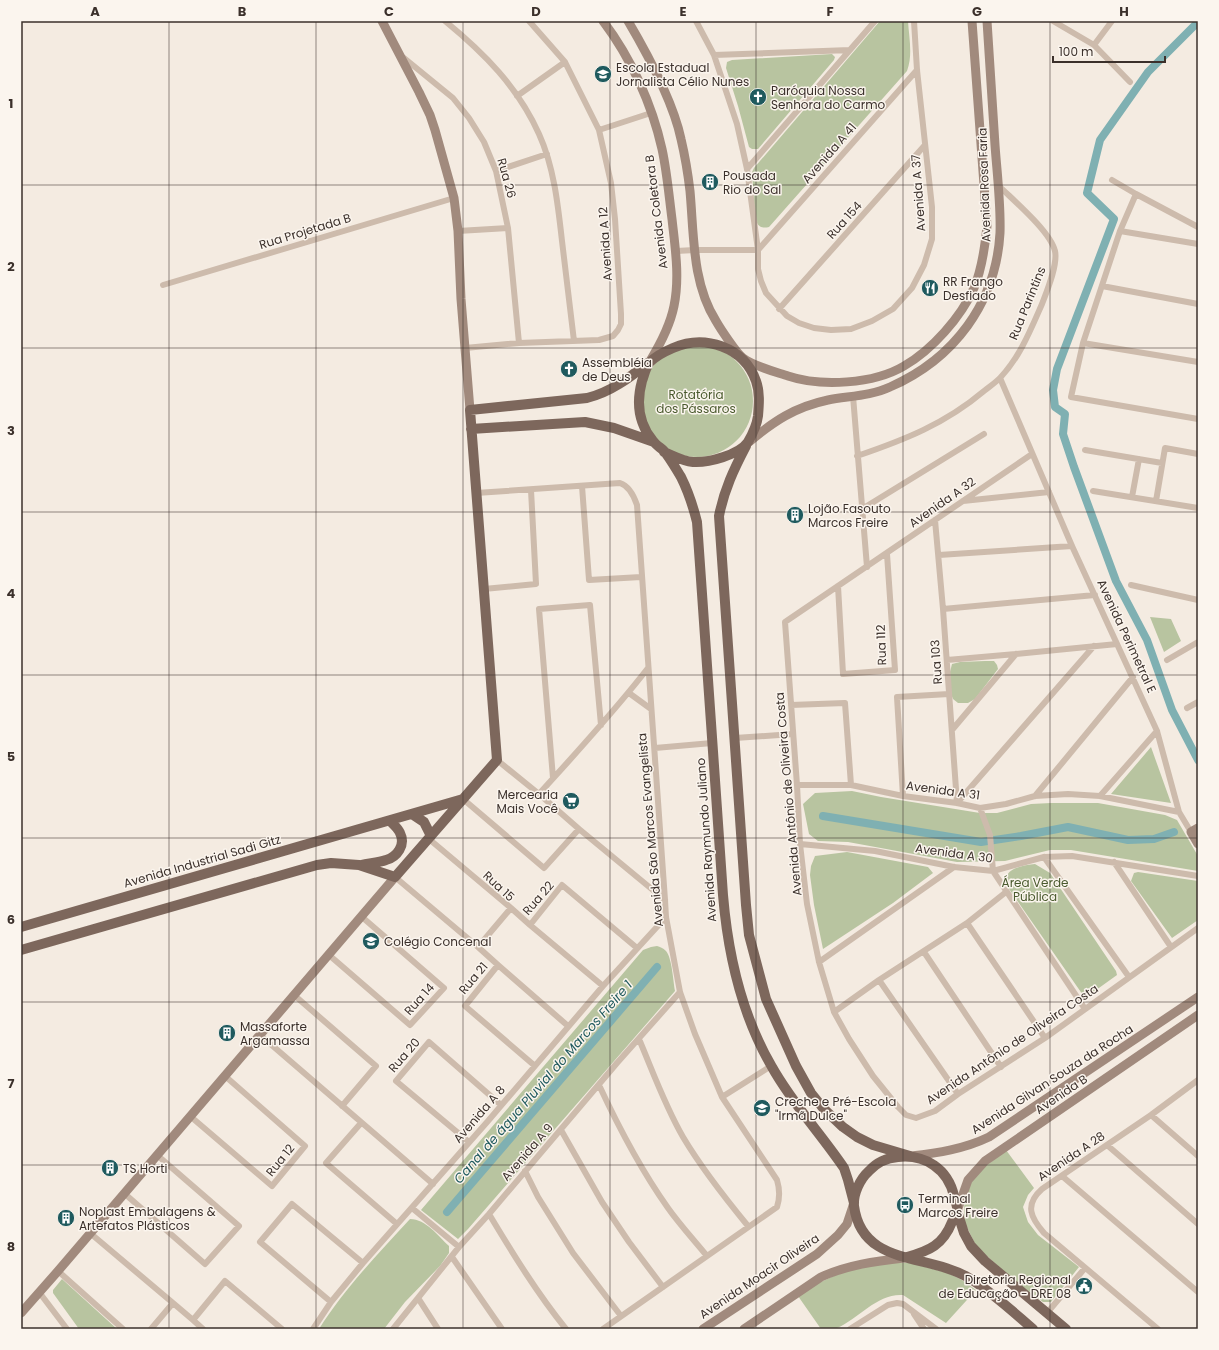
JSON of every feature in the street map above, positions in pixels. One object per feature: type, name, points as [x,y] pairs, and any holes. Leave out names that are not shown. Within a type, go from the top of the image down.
[{"type":"main road","points":[[747,443],[735,452],[721,458],[702,462],[682,460],[664,452],[646,431],[641,419],[638,405],[639,392],[649,362],[682,344],[698,342],[712,343],[724,347],[742,358],[751,370],[756,381],[760,400],[757,420],[747,443],[725,489],[719,516],[749,935],[769,1005],[796,1066],[811,1093],[824,1108],[843,1127],[858,1137],[874,1145],[926,1160],[938,1168],[947,1178],[953,1191],[964,1233],[971,1246],[985,1261],[1066,1329]]},
{"type":"main road","name":"Avenida Coletora B","points":[[470,410],[587,398],[600,395],[625,381],[649,362]]},
{"type":"main road","points":[[21,950],[317,865],[331,863],[358,865],[395,877],[497,760],[470,410]]},
{"type":"main road","points":[[471,429],[585,422],[614,428],[654,442]]},
{"type":"main road","name":"Avenida Raymundo Juliano","points":[[664,452],[680,476],[694,508],[697,522],[726,931],[737,983],[750,1022],[771,1066],[784,1087],[844,1168],[854,1203]]},
{"type":"main road","name":"Avenida Industrial Sadi Gitz","points":[[21,926],[463,799]]},
{"type":"main road","points":[[412,814],[424,822],[430,838]]},
{"type":"main road","points":[[358,865],[386,860],[397,854],[401,848],[402,838],[397,828],[390,821]]},
{"type":"main road","points":[[910,1156],[888,1158],[874,1165],[864,1176],[857,1189],[854,1203],[857,1222],[864,1233],[874,1244],[886,1251],[944,1267],[968,1277],[1002,1302],[1032,1329]]},
{"type":"main road","points":[[907,1257],[925,1252],[937,1245],[948,1232],[957,1211]]},
{"type":"street","points":[[382,21],[420,92],[435,130],[454,198],[458,231],[470,410]]},
{"type":"street","points":[[444,21],[468,40],[504,76],[540,134],[557,195],[574,341]]},
{"type":"street","name":"Avenida A 12","points":[[465,348],[519,343],[599,340],[613,336],[621,324],[615,219],[611,183],[599,130],[564,62],[529,21]]},
{"type":"street","name":"Avenida Coletora B","points":[[603,21],[614,35],[636,76],[651,113],[662,150],[676,251],[677,284],[675,305],[669,324],[660,344],[649,362]]},
{"type":"street","points":[[628,21],[642,44],[668,98],[681,138],[690,189],[695,250],[702,294],[715,320],[742,358]]},
{"type":"street","name":"Avenida A 37","points":[[696,21],[714,55],[737,124],[747,169],[758,250],[758,269],[766,293],[787,316],[799,323],[814,328],[831,330],[851,328],[872,321],[893,309],[912,288],[924,265],[932,238],[932,207],[917,70],[914,21]]},
{"type":"street","points":[[747,169],[875,21]]},
{"type":"street","name":"Avenida Rosa Faria","points":[[742,358],[768,370],[800,380],[823,383],[859,381],[886,374],[904,366],[932,345],[947,329],[965,305],[974,288],[983,258],[987,226],[972,21]]},
{"type":"street","name":"Avenida Rosa Faria","points":[[747,443],[769,425],[789,413],[803,407],[828,400],[869,394],[888,388],[905,380],[942,354],[959,338],[970,324],[986,293],[994,272],[1000,232],[987,21]]},
{"type":"street","points":[[1053,21],[1094,45],[1130,82]]},
{"type":"street","points":[[1094,45],[1112,21]]},
{"type":"street","points":[[714,55],[850,50]]},
{"type":"street","name":"Rua 26","points":[[399,55],[453,98],[469,118],[484,142],[496,171],[508,228],[519,343]]},
{"type":"street","points":[[517,96],[564,62]]},
{"type":"street","name":"Avenida A 41","points":[[758,250],[917,70]]},
{"type":"street","points":[[599,130],[651,113]]},
{"type":"street","points":[[980,133],[994,132]]},
{"type":"street","name":"Rua 154","points":[[780,309],[925,145]]},
{"type":"street","points":[[496,171],[546,154]]},
{"type":"street","points":[[1112,180],[1198,227]]},
{"type":"street","name":"Rua Parintins","points":[[857,456],[897,442],[943,421],[974,400],[1000,378],[1016,356],[1030,330],[1046,294],[1054,267],[1056,252],[1043,229],[998,185]]},
{"type":"street","points":[[1136,194],[1120,231],[1083,343],[1071,397],[1198,419]]},
{"type":"street","name":"Rua Projetada B","points":[[163,285],[454,198]]},
{"type":"street","points":[[458,231],[508,228]]},
{"type":"street","points":[[1120,231],[1198,244]]},
{"type":"street","points":[[676,251],[758,250]]},
{"type":"street","points":[[1102,286],[1198,304]]},
{"type":"street","points":[[1083,343],[1198,362]]},
{"type":"street","name":"Avenida Perimetral E","points":[[1000,378],[1072,546],[1157,731],[1179,812],[1194,830],[1198,844]]},
{"type":"street","points":[[853,396],[867,567]]},
{"type":"street","points":[[862,509],[984,434]]},
{"type":"street","points":[[1156,501],[1164,448],[1198,454]]},
{"type":"street","points":[[1085,450],[1162,463]]},
{"type":"street","name":"Avenida A 32","points":[[785,622],[1032,454]]},
{"type":"street","points":[[1132,497],[1139,459]]},
{"type":"street","name":"Avenida São Marcos Evangelista","points":[[476,493],[622,483],[634,497],[637,505],[666,917],[680,992],[695,1034],[722,1097],[777,1180],[779,1187],[777,1207],[603,1329]]},
{"type":"street","points":[[582,486],[589,580],[641,577]]},
{"type":"street","points":[[484,588],[536,584],[531,490]]},
{"type":"street","points":[[1093,491],[1198,508]]},
{"type":"street","points":[[962,502],[1049,492]]},
{"type":"street","name":"Rua 103","points":[[935,520],[957,803]]},
{"type":"street","points":[[938,556],[1072,546]]},
{"type":"street","name":"Rua 112","points":[[838,586],[843,674],[895,670],[887,554]]},
{"type":"street","points":[[1131,585],[1198,600]]},
{"type":"street","points":[[943,609],[1095,594]]},
{"type":"street","points":[[553,778],[539,609],[590,605],[601,725]]},
{"type":"street","name":"Avenida Antônio de Oliveira Costa","points":[[785,622],[794,734],[800,844],[807,904],[819,962],[834,1012],[849,1039],[873,1076],[906,1115],[916,1118],[935,1111],[958,1094],[1045,1038],[1198,928]]},
{"type":"street","points":[[1167,660],[1198,642]]},
{"type":"street","points":[[947,660],[1117,644]]},
{"type":"street","points":[[957,803],[1094,646]]},
{"type":"street","points":[[952,730],[1016,654]]},
{"type":"street","points":[[539,794],[629,693],[648,668]]},
{"type":"street","points":[[1035,796],[1133,677]]},
{"type":"street","points":[[629,693],[651,709]]},
{"type":"street","points":[[904,796],[898,697],[949,694]]},
{"type":"street","points":[[792,705],[845,702],[851,785]]},
{"type":"street","points":[[1187,708],[1198,702]]},
{"type":"street","points":[[1100,796],[1157,731]]},
{"type":"street","points":[[735,738],[794,734]]},
{"type":"street","points":[[655,748],[712,743]]},
{"type":"street","points":[[497,760],[665,900]]},
{"type":"street","name":"Avenida A 31","points":[[797,785],[851,785],[904,796],[957,803],[980,808],[1006,804],[1035,796],[1068,794],[1100,796],[1179,812]]},
{"type":"street","points":[[463,799],[544,868],[579,829]]},
{"type":"street","points":[[980,808],[990,835],[993,871],[1085,1009]]},
{"type":"street","name":"Rua 15","points":[[430,838],[511,908],[478,947]]},
{"type":"street","name":"Avenida A 30","points":[[800,844],[875,851],[954,867],[993,871],[1044,857],[1072,856],[1198,876]]},
{"type":"street","points":[[1044,857],[1129,977]]},
{"type":"street","points":[[1114,862],[1172,947]]},
{"type":"street","points":[[819,962],[954,867]]},
{"type":"street","points":[[21,1313],[125,1194],[395,877],[498,965]]},
{"type":"street","name":"Rua 22","points":[[603,986],[530,925],[562,885],[637,948]]},
{"type":"street","points":[[834,1012],[879,980],[967,923],[1006,892]]},
{"type":"street","points":[[511,908],[530,925]]},
{"type":"street","name":"Rua 14","points":[[329,955],[410,1025],[444,988],[362,917]]},
{"type":"street","name":"Avenida A 8","points":[[313,1329],[331,1302],[363,1263],[603,986],[666,917]]},
{"type":"street","points":[[967,923],[1045,1038]]},
{"type":"street","points":[[924,952],[1001,1067]]},
{"type":"street","name":"Rua 21","points":[[535,1066],[464,1006],[498,965],[568,1026]]},
{"type":"street","points":[[879,980],[958,1094]]},
{"type":"street","name":"Avenida A 9","points":[[393,1329],[459,1247],[680,992]]},
{"type":"street","points":[[294,995],[376,1066],[342,1106]]},
{"type":"street","name":"Avenida Gilvan Souza da Rocha","points":[[910,1156],[957,1149],[989,1137],[1198,997]]},
{"type":"street","name":"Avenida B","points":[[957,1211],[968,1180],[985,1161],[1198,1014]]},
{"type":"street","points":[[260,1035],[433,1184]]},
{"type":"street","points":[[639,1039],[666,1103],[684,1138],[716,1186],[748,1226]]},
{"type":"street","name":"Rua 20","points":[[469,1142],[396,1081],[429,1042],[501,1105]]},
{"type":"street","points":[[722,1097],[771,1066]]},
{"type":"street","name":"Rua 12","points":[[190,1116],[272,1186],[305,1146],[225,1076]]},
{"type":"street","name":"Avenida A 28","points":[[1158,1329],[1044,1233],[1033,1219],[1032,1205],[1036,1194],[1196,1084]]},
{"type":"street","points":[[599,1085],[639,1162],[669,1209],[707,1256]]},
{"type":"street","points":[[1151,1115],[1198,1156]]},
{"type":"street","points":[[361,1123],[326,1163],[397,1224]]},
{"type":"street","points":[[561,1130],[602,1202],[629,1242],[663,1287]]},
{"type":"street","points":[[1107,1145],[1198,1224]]},
{"type":"street","points":[[125,1194],[205,1264],[239,1226],[157,1155]]},
{"type":"street","points":[[525,1171],[538,1196],[573,1253],[621,1316]]},
{"type":"street","points":[[1062,1176],[1198,1292]]},
{"type":"street","name":"Avenida Moacir Oliveira","points":[[703,1329],[817,1254],[838,1235],[847,1224],[854,1203]]},
{"type":"street","points":[[331,1302],[260,1242],[292,1204],[363,1263]]},
{"type":"street","points":[[412,1208],[459,1247]]},
{"type":"street","points":[[489,1214],[549,1308],[566,1329]]},
{"type":"street","points":[[90,1233],[203,1329]]},
{"type":"street","points":[[452,1257],[502,1329]]},
{"type":"street","points":[[744,1329],[821,1277],[833,1272],[878,1260],[907,1257]]},
{"type":"street","points":[[1047,1313],[1085,1268]]},
{"type":"street","points":[[58,1271],[123,1329]]},
{"type":"street","points":[[193,1320],[225,1281],[282,1329]]},
{"type":"street","points":[[39,1292],[67,1329]]},
{"type":"street","points":[[418,1298],[438,1329]]},
{"type":"street","points":[[151,1329],[173,1302]]},
{"type":"street","points":[[850,1329],[858,1327],[888,1305],[903,1304],[936,1329]]},
{"type":"street","points":[[910,1310],[924,1329]]},
{"type":"green space","points":[[880,21],[908,21],[910,59],[907,71],[769,227],[759,226],[755,218],[752,172],[754,168]]},
{"type":"green space","points":[[832,54],[835,57],[834,60],[758,149],[752,149],[749,147],[726,68],[727,62],[732,60]]},
{"type":"green space","name":"Rotatória dos Pássaros","points":[[697,345],[708,346],[718,350],[728,355],[736,362],[743,370],[748,380],[752,390],[752,412],[748,422],[743,432],[736,440],[728,447],[718,452],[708,456],[697,457],[686,456],[676,452],[666,447],[658,440],[651,432],[646,422],[642,412],[641,401],[642,390],[646,380],[651,370],[658,362],[666,355],[676,350],[686,346]]},
{"type":"green space","points":[[1150,617],[1171,619],[1181,641],[1164,652]]},
{"type":"green space","points":[[994,661],[998,669],[975,699],[968,703],[958,703],[953,699],[951,694],[950,672],[952,664],[960,662]]},
{"type":"green space","points":[[1151,747],[1171,803],[1111,794]]},
{"type":"green space","points":[[852,791],[980,813],[997,813],[1031,804],[1098,803],[1165,815],[1177,820],[1198,856],[1198,871],[1071,850],[1050,850],[1005,861],[957,862],[848,842],[818,841],[809,834],[803,804],[815,793]]},
{"type":"green space","points":[[847,852],[928,867],[933,873],[893,903],[823,949],[814,905],[810,875],[811,866],[815,856]]},
{"type":"green space","name":"Área Verde Pública","points":[[1035,864],[1050,873],[1116,971],[1117,975],[1085,998],[1007,886],[1007,876],[1011,870]]},
{"type":"green space","points":[[1138,872],[1198,881],[1198,920],[1172,938],[1131,881],[1134,873]]},
{"type":"green space","points":[[657,946],[664,949],[668,954],[675,991],[458,1239],[421,1210],[643,950]]},
{"type":"green space","points":[[1006,1150],[1034,1188],[1028,1195],[1023,1207],[1028,1222],[1038,1235],[1079,1267],[1051,1302],[1043,1302],[1011,1278],[976,1246],[965,1223],[965,1196],[971,1182],[982,1169]]},
{"type":"green space","points":[[410,1219],[426,1225],[449,1246],[449,1253],[440,1266],[405,1302],[384,1329],[319,1329],[350,1286]]},
{"type":"green space","points":[[891,1262],[910,1263],[948,1273],[962,1280],[976,1290],[946,1323],[903,1295],[894,1295],[877,1302],[845,1324],[831,1329],[821,1329],[798,1296],[812,1286],[847,1270]]},
{"type":"green space","points":[[62,1279],[117,1329],[79,1329],[53,1293],[53,1290]]},
{"type":"waterway","points":[[1198,22],[1148,72],[1100,140],[1087,193],[1114,219],[1057,369],[1053,390],[1055,407],[1065,414],[1063,434],[1116,581],[1147,640],[1172,710],[1198,760]]},
{"type":"waterway","points":[[823,816],[981,842],[1068,827],[1128,840],[1154,839],[1174,832]]},
{"type":"waterway","name":"Canal de água Pluvial do Marcos Freire 1","points":[[447,1212],[657,967]]},
{"type":"place","name":"Escola Estadual Jornalista Célio Nunes","points":[[603,74]]},
{"type":"place","name":"Paróquia Nossa Senhora do Carmo","points":[[758,97]]},
{"type":"place","name":"Pousada Rio do Sal","points":[[710,182]]},
{"type":"place","name":"RR Frango Desfiado","points":[[930,288]]},
{"type":"place","name":"Assembléia de Deus","points":[[569,369]]},
{"type":"place","name":"Lojão Fasouto Marcos Freire","points":[[795,515]]},
{"type":"place","name":"Mercearia Mais Você","points":[[571,801]]},
{"type":"place","name":"Colégio Concenal","points":[[371,941]]},
{"type":"place","name":"Massaforte Argamassa","points":[[227,1033]]},
{"type":"place","name":"Creche e Pré-Escola \"Irmã Dulce\"","points":[[762,1108]]},
{"type":"place","name":"TS Horti","points":[[110,1168]]},
{"type":"place","name":"Terminal Marcos Freire","points":[[905,1205]]},
{"type":"place","name":"Noplast Embalagens & Artefatos Plásticos","points":[[66,1218]]},
{"type":"place","name":"Diretoria Regional de Educação - DRE 08","points":[[1084,1286]]}]
